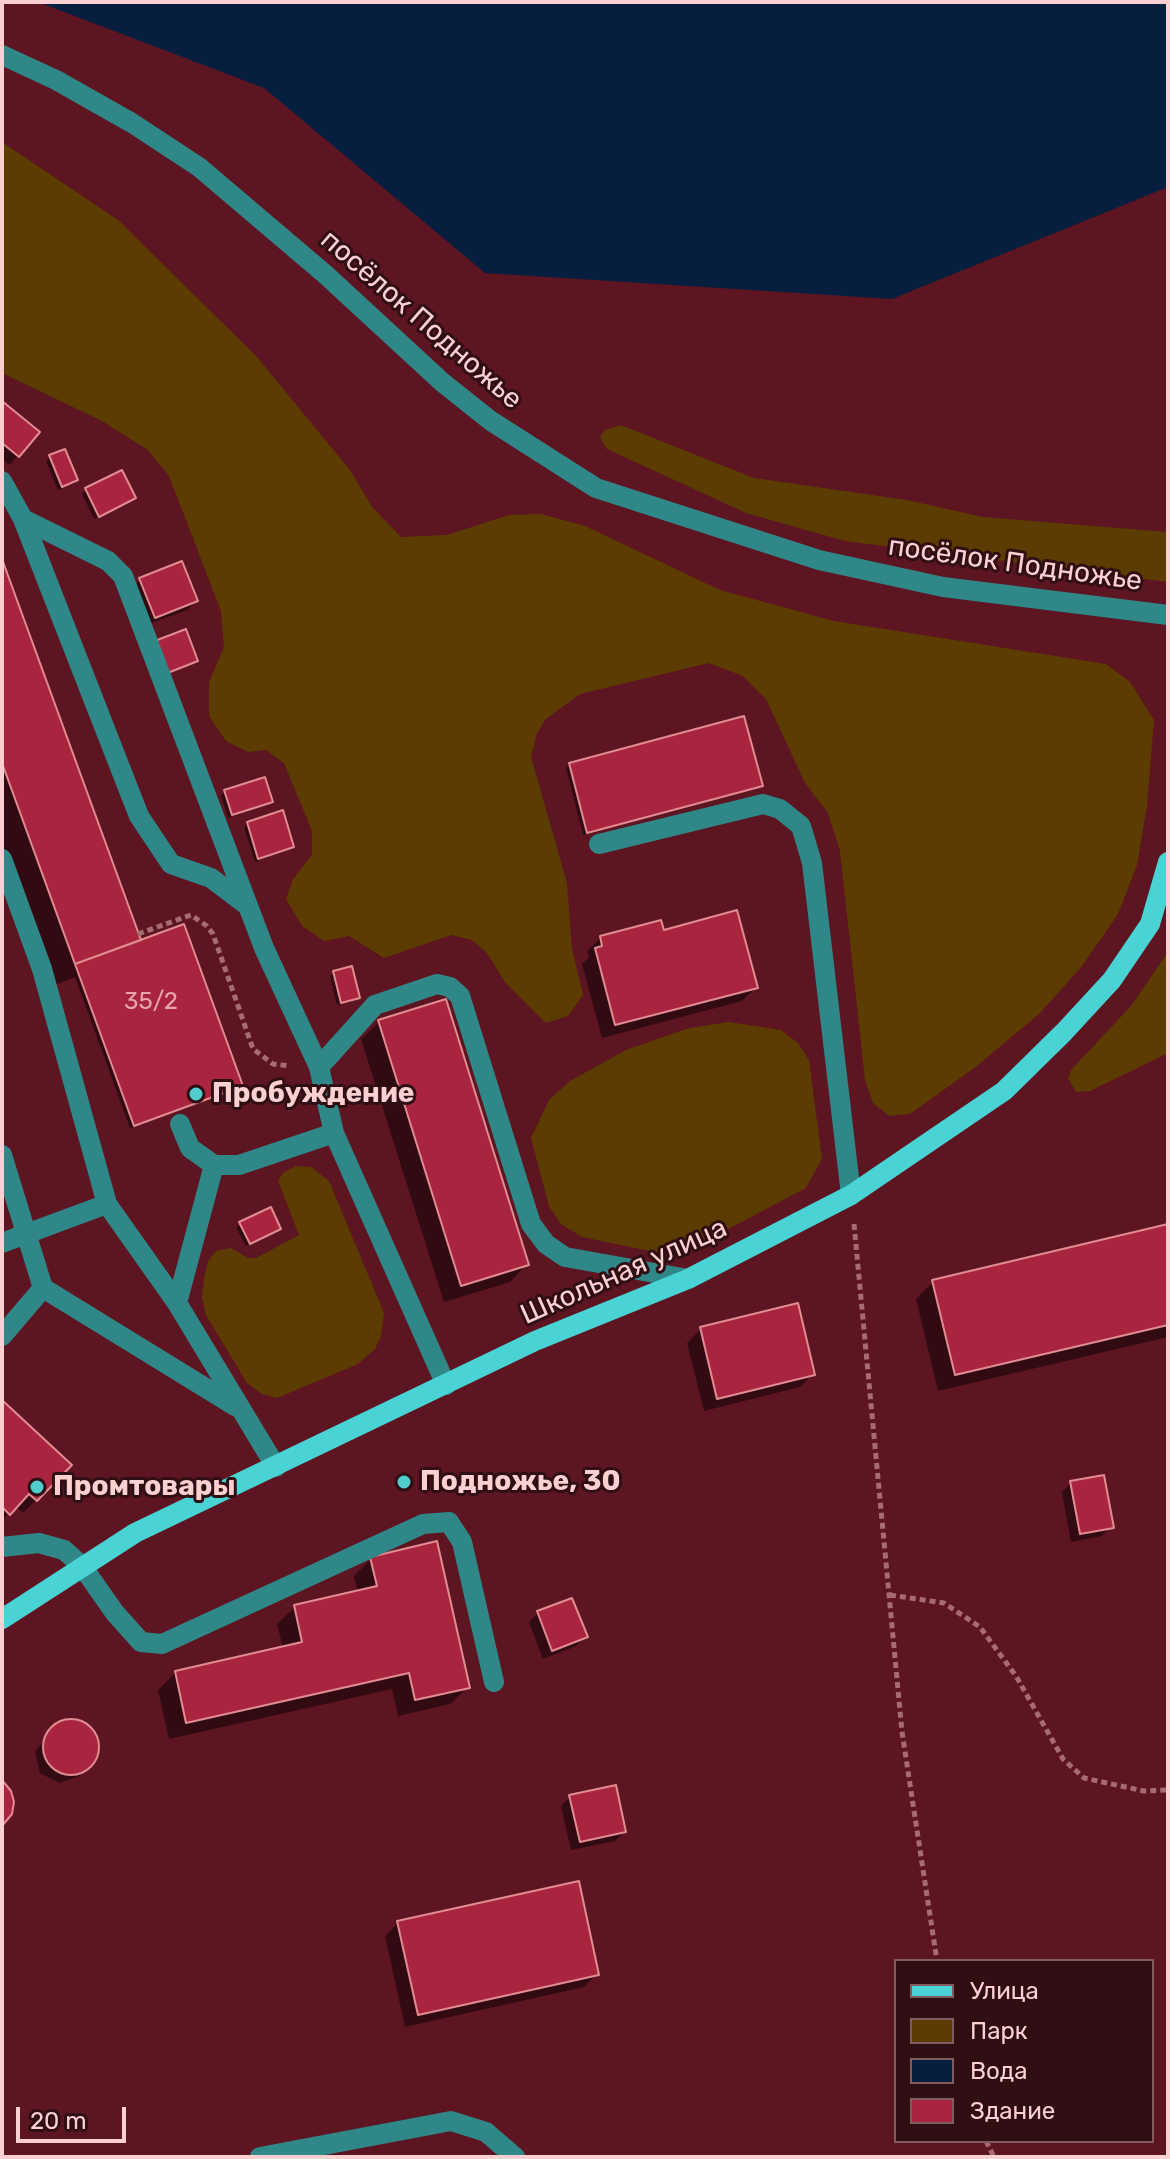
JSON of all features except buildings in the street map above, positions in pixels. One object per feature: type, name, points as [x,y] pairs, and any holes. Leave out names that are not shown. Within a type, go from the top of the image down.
[{"type":"main road","name":"Школьная улица","points":[[2,1619],[135,1533],[535,1341],[688,1279],[851,1195],[1004,1091],[1064,1032],[1112,980],[1150,924],[1168,862]]},
{"type":"street","name":"посёлок Подножье","points":[[2,55],[119,115],[199,167],[326,275],[442,382],[491,421],[596,488],[819,560],[881,574],[943,587],[1168,615]]},
{"type":"street","points":[[2,481],[23,519],[139,816],[171,864],[211,878],[248,906]]},
{"type":"street","points":[[23,519],[108,561],[123,576],[248,906],[319,1067],[334,1133],[446,1385]]},
{"type":"street","points":[[599,844],[763,804],[780,809],[801,826],[812,863],[851,1195]]},
{"type":"street","points":[[2,859],[42,969],[107,1204],[177,1303],[276,1467]]},
{"type":"street","points":[[319,1067],[375,1005],[437,984],[450,987],[460,996],[531,1224],[546,1244],[565,1257],[688,1279]]},
{"type":"street","points":[[180,1124],[190,1148],[214,1165],[239,1165],[334,1133]]},
{"type":"street","points":[[2,1155],[43,1288],[238,1408]]},
{"type":"street","points":[[177,1303],[214,1165]]},
{"type":"street","points":[[2,1243],[107,1204]]},
{"type":"street","points":[[2,1336],[43,1288]]},
{"type":"street","points":[[2,1547],[39,1543],[64,1550],[82,1566],[115,1613],[141,1642],[162,1644],[423,1524],[449,1522],[462,1542],[494,1682]]},
{"type":"street","points":[[260,2157],[451,2121],[486,2132],[515,2157]]},
{"type":"path","points":[[138,934],[191,915],[207,926],[213,934],[253,1049],[273,1064]]},
{"type":"path","points":[[851,1195],[902,1732],[937,1959]]},
{"type":"path","points":[[890,1595],[944,1603],[980,1627],[1016,1676],[1063,1759],[1084,1778],[1144,1791],[1168,1790]]},
{"type":"green space","points":[[2,142],[118,220],[256,356],[350,470],[372,507],[401,537],[447,535],[509,515],[541,514],[585,526],[720,590],[834,621],[1106,664],[1130,682],[1154,720],[1147,806],[1137,865],[1118,914],[1082,966],[1040,1013],[977,1066],[910,1114],[889,1116],[873,1103],[865,1080],[840,851],[828,813],[805,783],[766,699],[743,676],[709,663],[580,694],[546,719],[537,733],[531,757],[567,883],[572,949],[583,995],[568,1016],[546,1023],[505,982],[487,953],[472,940],[451,935],[384,958],[349,936],[324,941],[302,926],[286,899],[293,879],[312,855],[312,831],[284,763],[266,750],[248,752],[226,741],[209,716],[209,682],[224,647],[221,611],[169,476],[148,450],[102,421],[2,373]]},
{"type":"green space","points":[[621,425],[754,478],[907,500],[983,517],[1168,532],[1168,582],[845,541],[746,513],[607,449],[600,437],[605,430]]},
{"type":"green space","points":[[1168,952],[1168,1053],[1090,1091],[1076,1092],[1068,1078],[1071,1070],[1131,1006]]},
{"type":"green space","points":[[729,1022],[781,1030],[798,1043],[809,1060],[822,1159],[806,1188],[694,1247],[677,1251],[660,1253],[582,1237],[561,1224],[549,1206],[531,1138],[549,1100],[570,1081],[626,1050],[689,1028]]},
{"type":"green space","points":[[296,1166],[311,1167],[329,1181],[384,1313],[381,1336],[375,1349],[358,1364],[277,1398],[262,1394],[247,1383],[206,1315],[202,1297],[208,1261],[216,1251],[231,1248],[248,1258],[256,1258],[299,1235],[278,1181],[283,1173]]},
{"type":"water","points":[[38,2],[1168,2],[1168,187],[892,299],[485,273],[264,88]]},
{"type":"place","name":"Пробуждение","points":[[196,1094]]},
{"type":"place","name":"Подножье, 30","points":[[404,1482]]},
{"type":"place","name":"Промтовары","points":[[37,1487]]}]
